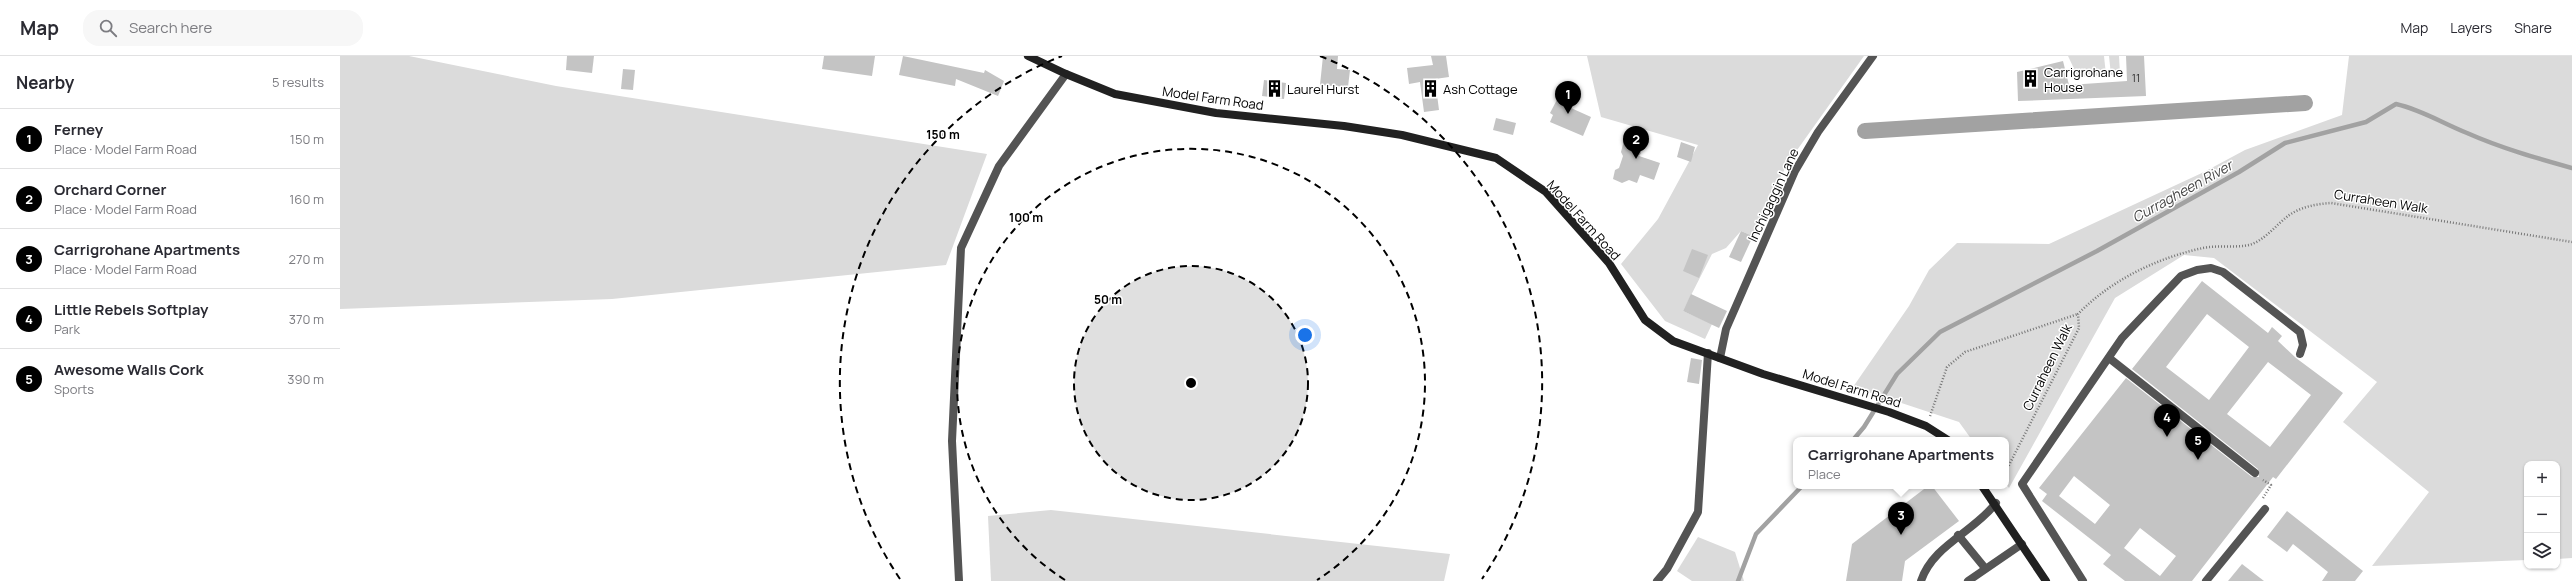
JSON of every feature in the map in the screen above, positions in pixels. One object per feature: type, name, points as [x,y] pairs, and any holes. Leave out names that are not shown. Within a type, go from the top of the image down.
[{"type":"main road","name":"Model Farm Road","points":[[1028,56],[1066,74],[1115,94],[1216,113],[1344,126],[1402,135],[1496,158],[1546,192],[1609,263],[1645,320],[1673,341],[1763,374],[1864,403],[1926,426],[1943,437]]},
{"type":"main road","points":[[1984,489],[1996,503],[2046,581]]},
{"type":"street","name":"Inchigaggin Lane","points":[[1720,358],[1729,323],[1795,171],[1818,132],[1873,56]]},
{"type":"street","points":[[959,581],[952,441],[961,248],[999,166],[1066,74]]},
{"type":"street","points":[[2083,581],[2022,484],[2122,338],[2181,276],[2197,270],[2211,268],[2223,272],[2300,332],[2303,345],[2300,354]]},
{"type":"street","points":[[1657,581],[1667,569],[1698,512],[1708,353]]},
{"type":"street","points":[[2109,358],[2255,473]]},
{"type":"street","points":[[1921,581],[1925,568],[1958,535],[1986,517],[1996,503]]},
{"type":"street","points":[[2206,581],[2265,509]]},
{"type":"street","points":[[1958,535],[1985,568]]},
{"type":"street","points":[[1968,581],[2022,544]]},
{"type":"path","name":"Curraheen Walk","points":[[2009,465],[2079,328],[2078,314],[2094,298],[2121,278],[2171,258],[2204,248],[2250,245],[2270,232],[2288,216],[2313,204],[2331,203],[2572,242]]},
{"type":"path","points":[[1926,426],[1946,367],[1965,352],[2078,314]]},
{"type":"path","points":[[2255,473],[2270,485],[2262,496]]},
{"type":"shaded area","points":[[340,56],[409,56],[556,86],[987,154],[946,265],[612,299],[340,309]]},
{"type":"shaded area","points":[[1587,56],[1864,56],[1790,160],[1773,190],[1753,236],[1741,231],[1726,248],[1712,254],[1683,311],[1712,324],[1705,339],[1665,321],[1621,264],[1658,219],[1698,145],[1601,117]]},
{"type":"shaded area","points":[[2068,56],[2104,56],[2106,75],[2078,77]]},
{"type":"shaded area","points":[[2109,56],[2119,56],[2120,74],[2111,75]]},
{"type":"shaded area","points":[[2349,56],[2572,56],[2572,558],[2560,559],[2560,461],[2524,461],[2524,560],[2372,566],[2429,492],[2343,422],[2377,382],[2214,258],[2184,255],[2115,298],[2009,488],[2009,437],[1970,437],[1959,422],[1853,387],[1909,306],[1929,270],[1957,243],[2049,244],[2204,172],[2245,150],[2342,115]]},
{"type":"shaded area","points":[[1051,510],[1450,554],[1444,581],[991,581],[988,516]]},
{"type":"shaded area","points":[[1698,537],[1735,552],[1744,581],[1692,581],[1677,571]]},
{"type":"building","points":[[567,56],[594,56],[592,73],[566,70]]},
{"type":"building","points":[[824,56],[875,56],[872,76],[822,69]]},
{"type":"building","points":[[903,56],[984,73],[985,70],[1004,81],[998,96],[956,79],[955,86],[899,75]]},
{"type":"building","points":[[1323,56],[1338,56],[1337,69],[1350,70],[1348,87],[1320,85]]},
{"type":"building","name":"Ash Cottage","points":[[1431,56],[1446,56],[1449,77],[1435,79],[1439,110],[1424,112],[1420,82],[1409,84],[1407,68],[1433,65]]},
{"type":"building","points":[[2126,56],[2144,56],[2146,96],[2018,101],[2017,72],[2063,61],[2069,85],[2127,81]]},
{"type":"building","points":[[623,69],[635,70],[633,90],[621,89]]},
{"type":"building","name":"Laurel Hurst","points":[[1264,80],[1286,83],[1284,99],[1262,96]]},
{"type":"building","points":[[1561,92],[1575,98],[1571,108],[1591,117],[1583,136],[1550,122],[1553,115],[1550,113]]},
{"type":"building","points":[[1496,118],[1516,123],[1513,135],[1493,130]]},
{"type":"building","points":[[1624,140],[1635,143],[1641,153],[1639,156],[1660,163],[1654,180],[1640,175],[1637,183],[1629,180],[1622,183],[1613,179],[1615,170],[1619,168],[1623,156],[1621,152]]},
{"type":"building","points":[[1681,142],[1695,147],[1691,162],[1677,157]]},
{"type":"building","points":[[1741,231],[1753,236],[1741,262],[1729,257]]},
{"type":"building","points":[[1692,249],[1708,255],[1699,278],[1683,271]]},
{"type":"building","points":[[2202,281],[2268,333],[2272,327],[2282,336],[2278,341],[2296,358],[2343,393],[2276,479],[2273,477],[2192,581],[2125,581],[2103,564],[2111,555],[2042,501],[2047,494],[2039,488],[2126,378],[2252,477],[2259,477],[2258,469],[2132,369]],"holes":[[[2207,314],[2249,347],[2209,400],[2166,367]],[[2268,362],[2311,395],[2270,447],[2227,414]],[[2074,476],[2110,505],[2095,524],[2059,496]],[[2140,528],[2176,556],[2160,576],[2124,548]]]},
{"type":"building","points":[[1691,294],[1727,311],[1719,328],[1683,311]]},
{"type":"building","points":[[1691,358],[1702,360],[1699,384],[1687,382]]},
{"type":"building","points":[[1924,489],[1934,489],[1959,521],[1905,561],[1902,581],[1846,581],[1852,544]]},
{"type":"building","points":[[2287,511],[2363,571],[2355,581],[2322,581],[2328,572],[2293,544],[2287,552],[2267,537]]},
{"type":"building","points":[[2242,564],[2264,581],[2228,581]]},
{"type":"waterway","points":[[1865,131],[2305,103]]},
{"type":"waterway","name":"Curragheen River","points":[[1856,437],[1864,427],[1897,374],[1940,332],[2097,251],[2239,172],[2285,143],[2366,122],[2396,104],[2423,113],[2493,143],[2572,168]]},
{"type":"waterway","name":"Curragheen River","points":[[1738,581],[1756,534],[1799,489]]},
{"type":"place","name":"Carrigrohane House","points":[[2031,79]]},
{"type":"place","name":"Laurel Hurst","points":[[1274,89]]},
{"type":"place","name":"Ash Cottage","points":[[1430,89]]},
{"type":"place","name":"Ferney","points":[[1568,114]]},
{"type":"place","name":"Orchard Corner","points":[[1636,159]]},
{"type":"place","name":"Little Rebels Softplay","points":[[2167,437]]},
{"type":"place","name":"Awesome Walls Cork","points":[[2198,460]]},
{"type":"place","name":"Carrigrohane Apartments","points":[[1901,535]]}]
